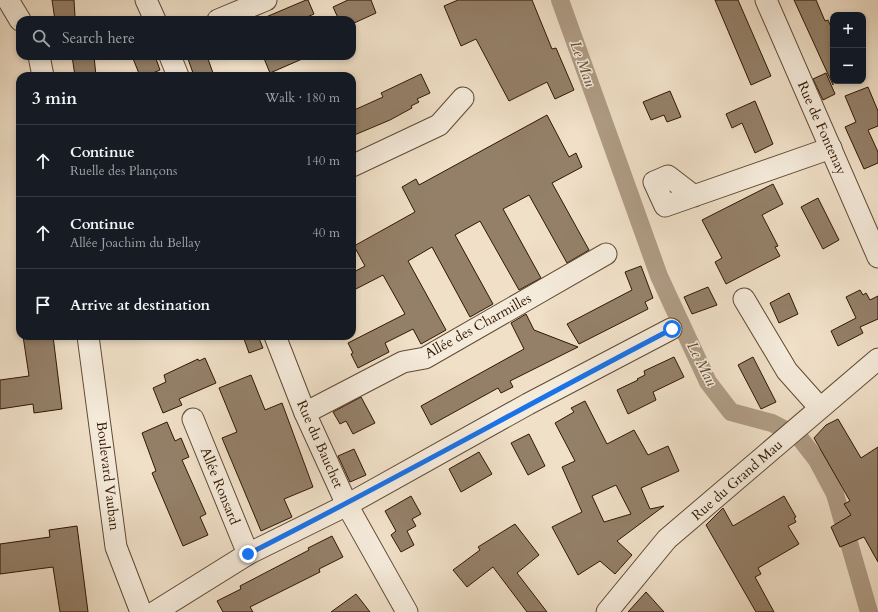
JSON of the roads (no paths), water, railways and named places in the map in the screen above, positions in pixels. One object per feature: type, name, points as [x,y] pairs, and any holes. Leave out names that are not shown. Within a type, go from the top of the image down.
[{"type":"street","points":[[8,0],[18,16]]},
{"type":"street","points":[[146,0],[153,16]]},
{"type":"street","points":[[228,16],[266,0]]},
{"type":"street","name":"Rue de Fontenay","points":[[766,0],[878,257]]},
{"type":"street","points":[[40,60],[42,72]]},
{"type":"street","points":[[172,60],[176,72]]},
{"type":"street","points":[[356,164],[439,125],[463,98]]},
{"type":"street","points":[[694,196],[830,148]]},
{"type":"street","name":"Allée des Charmilles","points":[[305,413],[403,362],[426,358],[606,254]]},
{"type":"street","points":[[744,298],[812,414]]},
{"type":"street","points":[[155,612],[248,554],[347,504],[528,404],[672,329]]},
{"type":"street","name":"Boulevard Vauban","points":[[89,340],[116,547],[142,612]]},
{"type":"street","name":"Rue du Bauchet","points":[[278,340],[305,413],[347,504],[407,612]]},
{"type":"street","name":"Rue du Grand Mau","points":[[608,612],[667,539],[878,358]]},
{"type":"street","name":"Allée Ronsard","points":[[192,419],[248,554]]},
{"type":"waterway","name":"Le Mau","points":[[560,0],[659,276],[708,382],[731,412],[772,423],[799,437],[817,460],[835,494],[869,612]]}]
